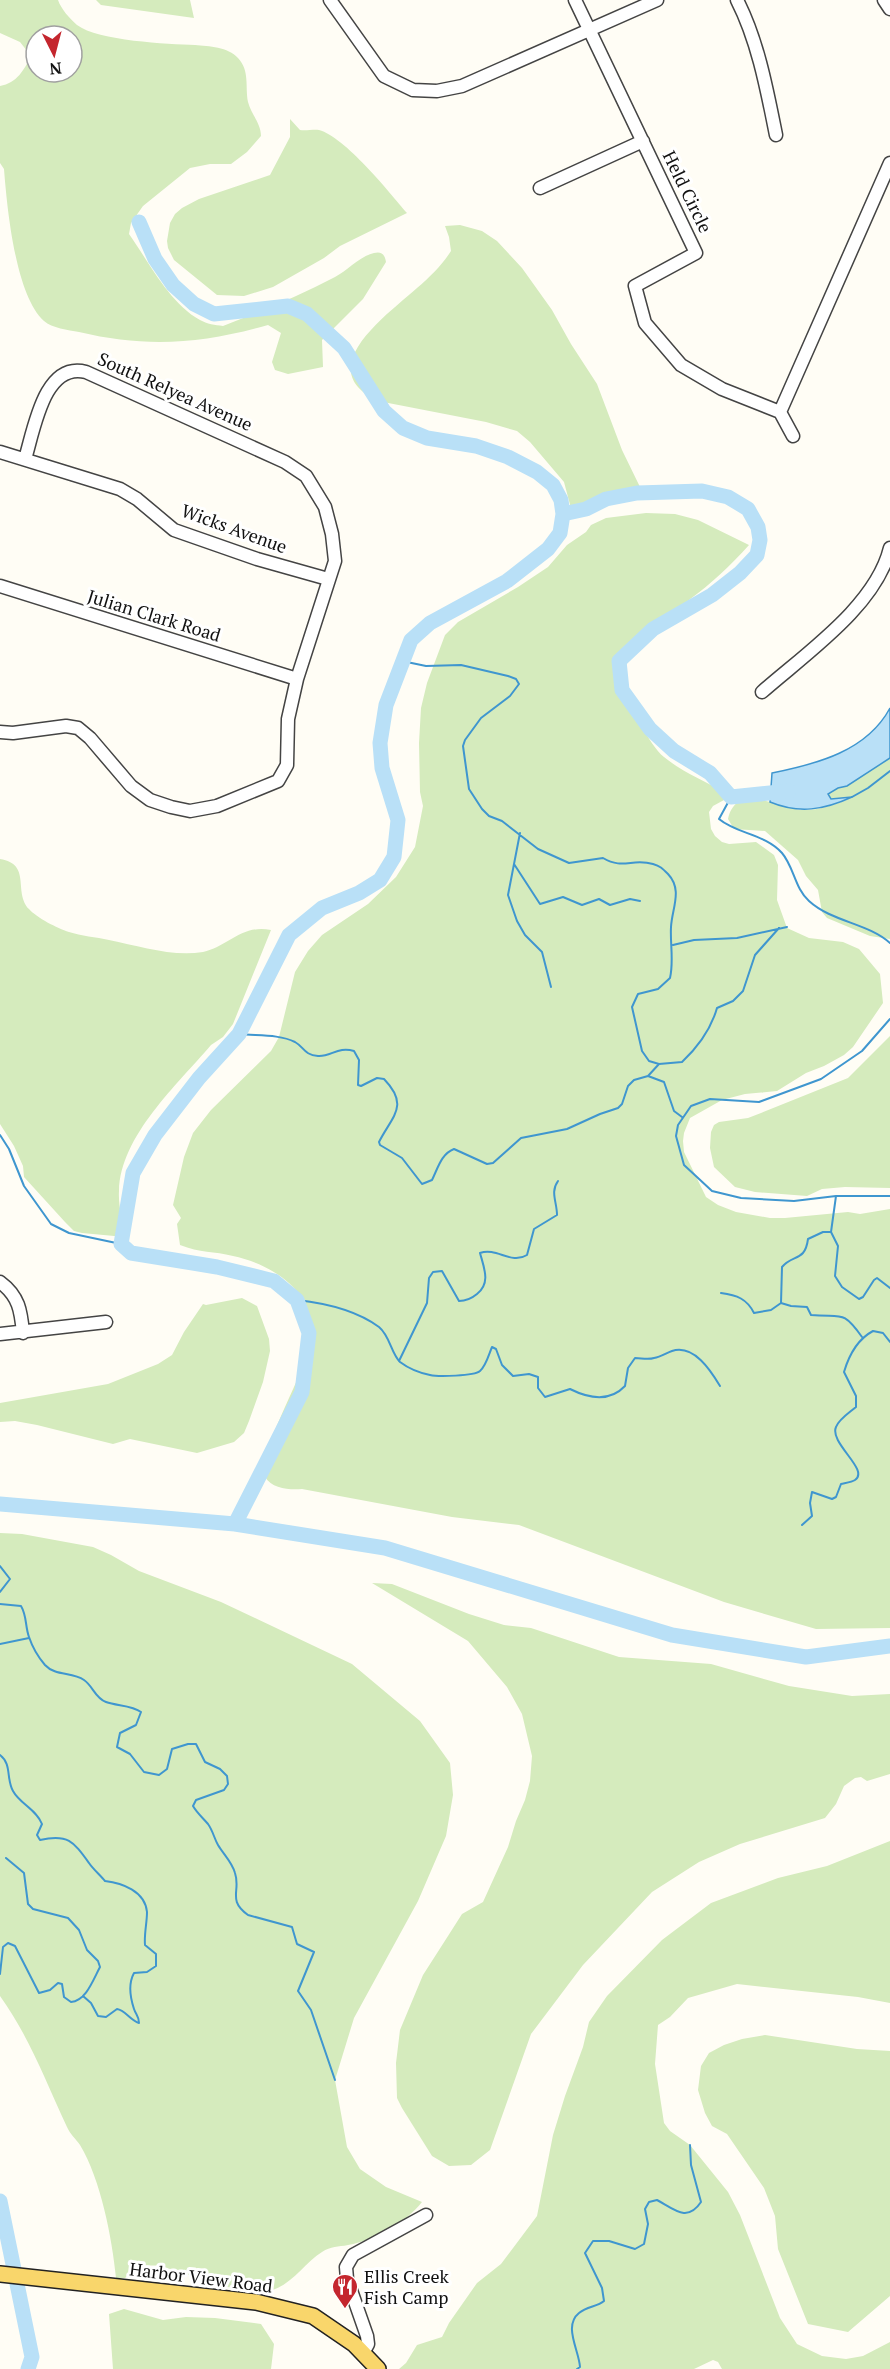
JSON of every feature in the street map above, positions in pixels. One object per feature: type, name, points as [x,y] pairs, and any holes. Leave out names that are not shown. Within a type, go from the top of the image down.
[{"type":"main road","name":"Harbor View Road","points":[[0,2274],[256,2302],[313,2316],[354,2344],[378,2369]]},
{"type":"street","points":[[330,0],[384,76],[413,90],[437,91],[462,86],[657,0]]},
{"type":"street","name":"Held Circle","points":[[575,0],[696,253],[635,286],[645,323],[681,365],[722,389],[780,412]]},
{"type":"street","points":[[737,0],[743,12],[765,85],[776,135]]},
{"type":"street","points":[[884,0],[890,9]]},
{"type":"street","points":[[540,189],[643,141]]},
{"type":"street","points":[[793,436],[780,412],[890,163]]},
{"type":"street","name":"South Relyea Avenue","points":[[26,459],[44,401],[52,384],[63,374],[76,369],[86,372],[285,462],[306,476],[325,507],[333,534],[335,561],[328,579]]},
{"type":"street","name":"Wicks Avenue","points":[[0,452],[120,489],[137,499],[174,530],[256,559],[328,579]]},
{"type":"street","points":[[762,692],[837,626],[869,592],[887,560],[890,548]]},
{"type":"street","points":[[0,732],[13,733],[66,726],[78,728],[90,738],[130,786],[150,800],[190,811],[217,806],[278,781],[287,765],[288,719],[297,679],[328,579]]},
{"type":"street","name":"Julian Clark Road","points":[[0,586],[297,679]]},
{"type":"street","points":[[0,1282],[16,1298],[21,1309],[23,1333]]},
{"type":"street","points":[[0,1334],[106,1322]]},
{"type":"street","points":[[363,2353],[368,2344],[367,2336],[346,2279],[345,2267],[353,2256],[426,2215]]},
{"type":"green space","points":[[0,0],[58,0],[63,10],[76,24],[24,24],[24,47],[20,42],[0,33]]},
{"type":"green space","points":[[96,0],[190,0],[194,18],[101,5]]},
{"type":"green space","points":[[84,28],[116,38],[212,47],[234,54],[244,68],[248,102],[261,136],[247,152],[231,164],[210,164],[190,168],[143,206],[131,223],[129,234],[169,293],[189,313],[203,321],[223,326],[321,284],[369,255],[383,254],[386,262],[363,299],[322,340],[323,367],[288,374],[275,370],[272,362],[281,333],[268,325],[197,340],[151,342],[104,337],[60,328],[44,321],[34,309],[19,271],[10,226],[4,169],[0,163],[0,86],[11,82],[24,69],[24,84],[84,84]]},
{"type":"green space","points":[[290,119],[300,130],[319,130],[341,143],[366,166],[407,213],[340,246],[324,258],[273,287],[244,296],[217,295],[174,260],[167,241],[170,223],[182,208],[199,199],[270,175],[290,137]]},
{"type":"green space","points":[[460,225],[482,231],[497,241],[522,268],[552,310],[597,384],[622,450],[640,487],[596,497],[572,512],[564,482],[530,442],[517,431],[486,422],[378,401],[359,388],[351,374],[353,358],[361,343],[374,327],[440,266],[451,251],[445,226]]},
{"type":"green space","points":[[646,513],[675,514],[698,520],[749,545],[713,581],[649,627],[635,643],[628,660],[625,679],[628,693],[641,724],[652,744],[664,757],[723,791],[724,800],[713,806],[709,812],[711,829],[715,836],[729,844],[756,842],[774,855],[778,865],[777,900],[787,928],[809,938],[843,942],[859,949],[880,974],[883,1003],[853,1047],[844,1055],[806,1073],[777,1091],[745,1094],[722,1100],[690,1118],[683,1141],[684,1152],[706,1197],[736,1212],[770,1218],[785,1218],[848,1212],[860,1214],[890,1209],[890,1628],[816,1629],[724,1602],[519,1525],[452,1517],[302,1489],[282,1488],[272,1484],[265,1477],[266,1456],[302,1365],[306,1330],[303,1301],[286,1280],[260,1265],[226,1254],[180,1245],[177,1224],[181,1218],[173,1205],[184,1157],[193,1133],[211,1110],[271,1051],[279,1037],[295,972],[308,951],[322,935],[368,904],[396,877],[415,847],[423,806],[420,792],[419,743],[421,708],[427,683],[445,635],[458,622],[548,567],[567,545],[586,532],[591,525],[606,518]]},
{"type":"green space","points":[[890,758],[890,939],[870,936],[827,918],[822,912],[818,890],[806,876],[798,860],[765,831],[734,829],[728,819],[733,808],[740,801],[749,799],[800,810],[839,803],[850,798],[831,799],[828,794],[847,786]]},
{"type":"green space","points":[[0,859],[16,867],[24,902],[29,909],[59,928],[74,933],[156,950],[191,953],[212,949],[251,930],[271,930],[233,1024],[223,1037],[211,1045],[153,1112],[129,1150],[122,1171],[119,1191],[125,1237],[74,1231],[24,1177],[23,1166],[14,1146],[0,1124]]},
{"type":"green space","points":[[890,1036],[890,1188],[822,1189],[807,1196],[755,1192],[735,1187],[714,1167],[710,1148],[714,1125],[719,1122],[748,1118],[848,1078]]},
{"type":"green space","points":[[242,1298],[257,1306],[269,1339],[270,1351],[263,1382],[249,1421],[244,1433],[234,1442],[197,1453],[130,1439],[113,1444],[37,1425],[15,1421],[0,1422],[0,1403],[108,1384],[158,1364],[172,1355],[203,1304]]},
{"type":"green space","points":[[0,1533],[22,1534],[93,1547],[139,1571],[221,1602],[352,1664],[420,1721],[450,1763],[453,1795],[446,1836],[418,1901],[354,2018],[335,2080],[347,2147],[360,2169],[386,2187],[422,2202],[398,2224],[379,2235],[359,2243],[322,2252],[290,2281],[275,2289],[241,2290],[157,2266],[137,2267],[125,2278],[116,2278],[112,2245],[94,2175],[80,2145],[68,2130],[29,2044],[0,1996]]},
{"type":"green space","points":[[372,1583],[392,1584],[469,1614],[504,1625],[531,1628],[619,1657],[711,1664],[789,1686],[852,1696],[890,1694],[890,1774],[867,1781],[861,1777],[855,1778],[844,1786],[836,1804],[825,1818],[740,1844],[699,1862],[652,1892],[583,1965],[531,2034],[490,2150],[471,2165],[449,2166],[432,2156],[402,2108],[397,2098],[396,2063],[400,2030],[423,1975],[462,1914],[483,1902],[508,1847],[525,1800],[530,1781],[532,1756],[522,1714],[507,1687],[468,1641]]},
{"type":"green space","points":[[890,1841],[890,2003],[858,1997],[737,1984],[688,1998],[670,2017],[658,2025],[655,2064],[664,2123],[670,2131],[690,2145],[728,2192],[740,2215],[780,2318],[797,2344],[822,2356],[846,2359],[863,2356],[890,2342],[890,2369],[722,2369],[718,2362],[713,2360],[694,2369],[399,2369],[406,2363],[417,2345],[442,2337],[477,2283],[501,2264],[537,2216],[553,2135],[565,2096],[583,2047],[589,2022],[607,1996],[662,1940],[711,1903],[778,1878],[827,1866]]},
{"type":"green space","points":[[765,2035],[857,2049],[890,2051],[890,2296],[848,2332],[808,2324],[778,2249],[775,2216],[764,2188],[727,2134],[712,2126],[705,2113],[698,2090],[701,2066],[709,2053],[742,2039]]},
{"type":"green space","points":[[124,2309],[163,2320],[186,2317],[215,2318],[261,2324],[274,2344],[271,2369],[113,2369],[109,2314]]},
{"type":"water","points":[[890,708],[890,758],[847,786],[828,794],[831,799],[852,797],[811,809],[791,808],[770,802],[772,773],[823,760],[854,745],[880,723]]},
{"type":"waterway","points":[[139,222],[155,259],[173,285],[194,304],[214,314],[288,306],[307,314],[344,348],[384,411],[403,428],[427,438],[476,446],[508,457],[537,472],[553,485],[561,500],[563,514],[560,533],[548,549],[507,581],[430,623],[411,640],[386,705],[380,743],[382,768],[398,820],[394,857],[380,880],[359,893],[322,908],[289,935],[239,1034],[199,1078],[155,1135],[133,1173],[121,1244],[131,1253],[217,1267],[274,1281],[297,1300],[309,1333],[302,1392],[235,1524]]},
{"type":"waterway","points":[[563,514],[586,509],[606,499],[637,493],[702,491],[728,497],[748,509],[758,527],[760,540],[757,555],[740,573],[712,595],[653,629],[619,661],[622,690],[650,729],[674,751],[710,773],[731,797],[789,791]]},
{"type":"waterway","points":[[402,661],[426,666],[461,665],[508,676],[516,679],[519,684],[510,696],[481,718],[463,746],[469,789],[489,816],[502,821],[538,849],[569,863],[603,858],[622,864],[646,863],[661,868],[672,880],[676,899],[671,927],[670,978],[658,989],[638,994],[632,1007],[642,1051],[649,1061],[659,1064],[682,1062],[688,1056],[708,1030],[717,1008],[733,1001],[743,991],[755,955],[779,928]]},
{"type":"waterway","points":[[852,797],[890,771]]},
{"type":"waterway","points":[[731,797],[719,819],[768,842],[782,853],[804,896],[818,908],[871,931],[890,943]]},
{"type":"waterway","points":[[520,833],[508,895],[517,921],[525,935],[542,952],[551,987]]},
{"type":"waterway","points":[[514,864],[540,904],[563,897],[582,905],[599,899],[610,905],[630,899],[640,901]]},
{"type":"waterway","points":[[673,945],[694,940],[737,938],[787,927]]},
{"type":"waterway","points":[[890,1019],[862,1051],[821,1079],[759,1102],[710,1099],[691,1106],[678,1125],[676,1136],[684,1165],[712,1191],[741,1198],[794,1201],[836,1196],[890,1196]]},
{"type":"waterway","points":[[239,1034],[289,1039],[313,1055],[323,1056],[343,1050],[354,1051],[359,1060],[358,1085],[361,1086],[377,1078],[384,1079],[396,1097],[396,1111],[379,1142],[380,1145],[402,1158],[422,1184],[432,1180],[443,1158],[454,1149],[487,1164],[493,1163],[521,1138],[567,1129],[618,1108],[622,1104],[628,1086],[634,1080],[648,1076],[659,1064]]},
{"type":"waterway","points":[[648,1076],[664,1082],[674,1111],[682,1117]]},
{"type":"waterway","points":[[0,1135],[9,1149],[24,1186],[51,1224],[69,1233],[121,1244]]},
{"type":"waterway","points":[[399,1361],[427,1303],[429,1278],[433,1272],[442,1271],[459,1301],[475,1296],[481,1290],[485,1280],[480,1253],[492,1252],[515,1258],[527,1255],[534,1229],[557,1215],[554,1193],[558,1181]]},
{"type":"waterway","points":[[836,1196],[831,1232],[838,1246],[835,1276],[842,1287],[859,1299],[877,1278],[890,1288]]},
{"type":"waterway","points":[[781,1303],[782,1267],[801,1255],[808,1239],[823,1232],[831,1232]]},
{"type":"waterway","points":[[721,1293],[741,1298],[754,1313],[771,1310],[781,1303]]},
{"type":"waterway","points":[[297,1300],[340,1308],[370,1321],[383,1331],[400,1362],[430,1375],[456,1376],[476,1373],[484,1366],[492,1347],[496,1349],[502,1365],[513,1376],[529,1374],[538,1377],[538,1388],[545,1397],[570,1389],[584,1395],[605,1397],[625,1386],[628,1368],[635,1358],[652,1359],[680,1350],[688,1351],[701,1360],[720,1386]]},
{"type":"waterway","points":[[781,1303],[807,1307],[811,1315],[841,1317],[850,1322],[862,1337]]},
{"type":"waterway","points":[[802,1525],[812,1516],[810,1503],[812,1492],[832,1499],[836,1497],[841,1484],[854,1481],[858,1476],[854,1463],[835,1433],[839,1421],[856,1407],[856,1396],[844,1372],[855,1348],[868,1334],[873,1331],[883,1333],[890,1342]]},
{"type":"waterway","points":[[0,1504],[235,1524],[385,1548],[672,1635],[806,1657],[890,1646]]},
{"type":"waterway","points":[[0,1566],[10,1579],[0,1592]]},
{"type":"waterway","points":[[0,1604],[21,1606],[32,1644],[45,1665],[84,1680],[99,1698],[106,1702],[141,1712],[136,1725],[120,1733],[117,1747],[130,1754],[144,1772],[159,1775],[167,1769],[172,1749],[196,1744],[205,1762],[220,1769],[227,1776],[228,1784],[224,1790],[196,1800],[193,1806],[210,1827],[218,1845],[234,1869],[236,1900],[242,1910],[248,1915],[292,1927],[297,1944],[314,1952],[298,1991],[311,2010],[335,2080]]},
{"type":"waterway","points":[[0,1644],[29,1638]]},
{"type":"waterway","points":[[0,1755],[8,1767],[13,1791],[36,1814],[42,1824],[37,1835],[40,1840],[57,1838],[74,1844],[105,1881],[132,1889],[145,1905],[147,1912],[145,1945],[156,1954],[156,1966],[147,1972],[134,1973],[132,1977],[131,1995],[139,2023],[117,2009],[106,2017],[98,2016],[91,2003],[83,1996]]},
{"type":"waterway","points":[[0,1974],[3,1947],[8,1943],[15,1946],[39,1993],[50,1990],[58,1983],[62,1984],[64,1997],[71,2002],[85,1994],[100,1967],[98,1961],[87,1950],[79,1930],[68,1918],[33,1909],[28,1904],[24,1873],[6,1858]]},
{"type":"waterway","points":[[577,2369],[580,2367],[572,2331],[574,2318],[582,2311],[604,2301],[602,2288],[585,2253],[593,2241],[609,2241],[635,2249],[644,2244],[648,2224],[645,2209],[649,2202],[657,2200],[685,2213],[696,2208],[701,2202],[691,2165],[690,2145]]},
{"type":"waterway","points":[[0,2201],[32,2357],[28,2369]]},
{"type":"place","name":"Ellis Creek Fish Camp","points":[[345,2310]]}]
